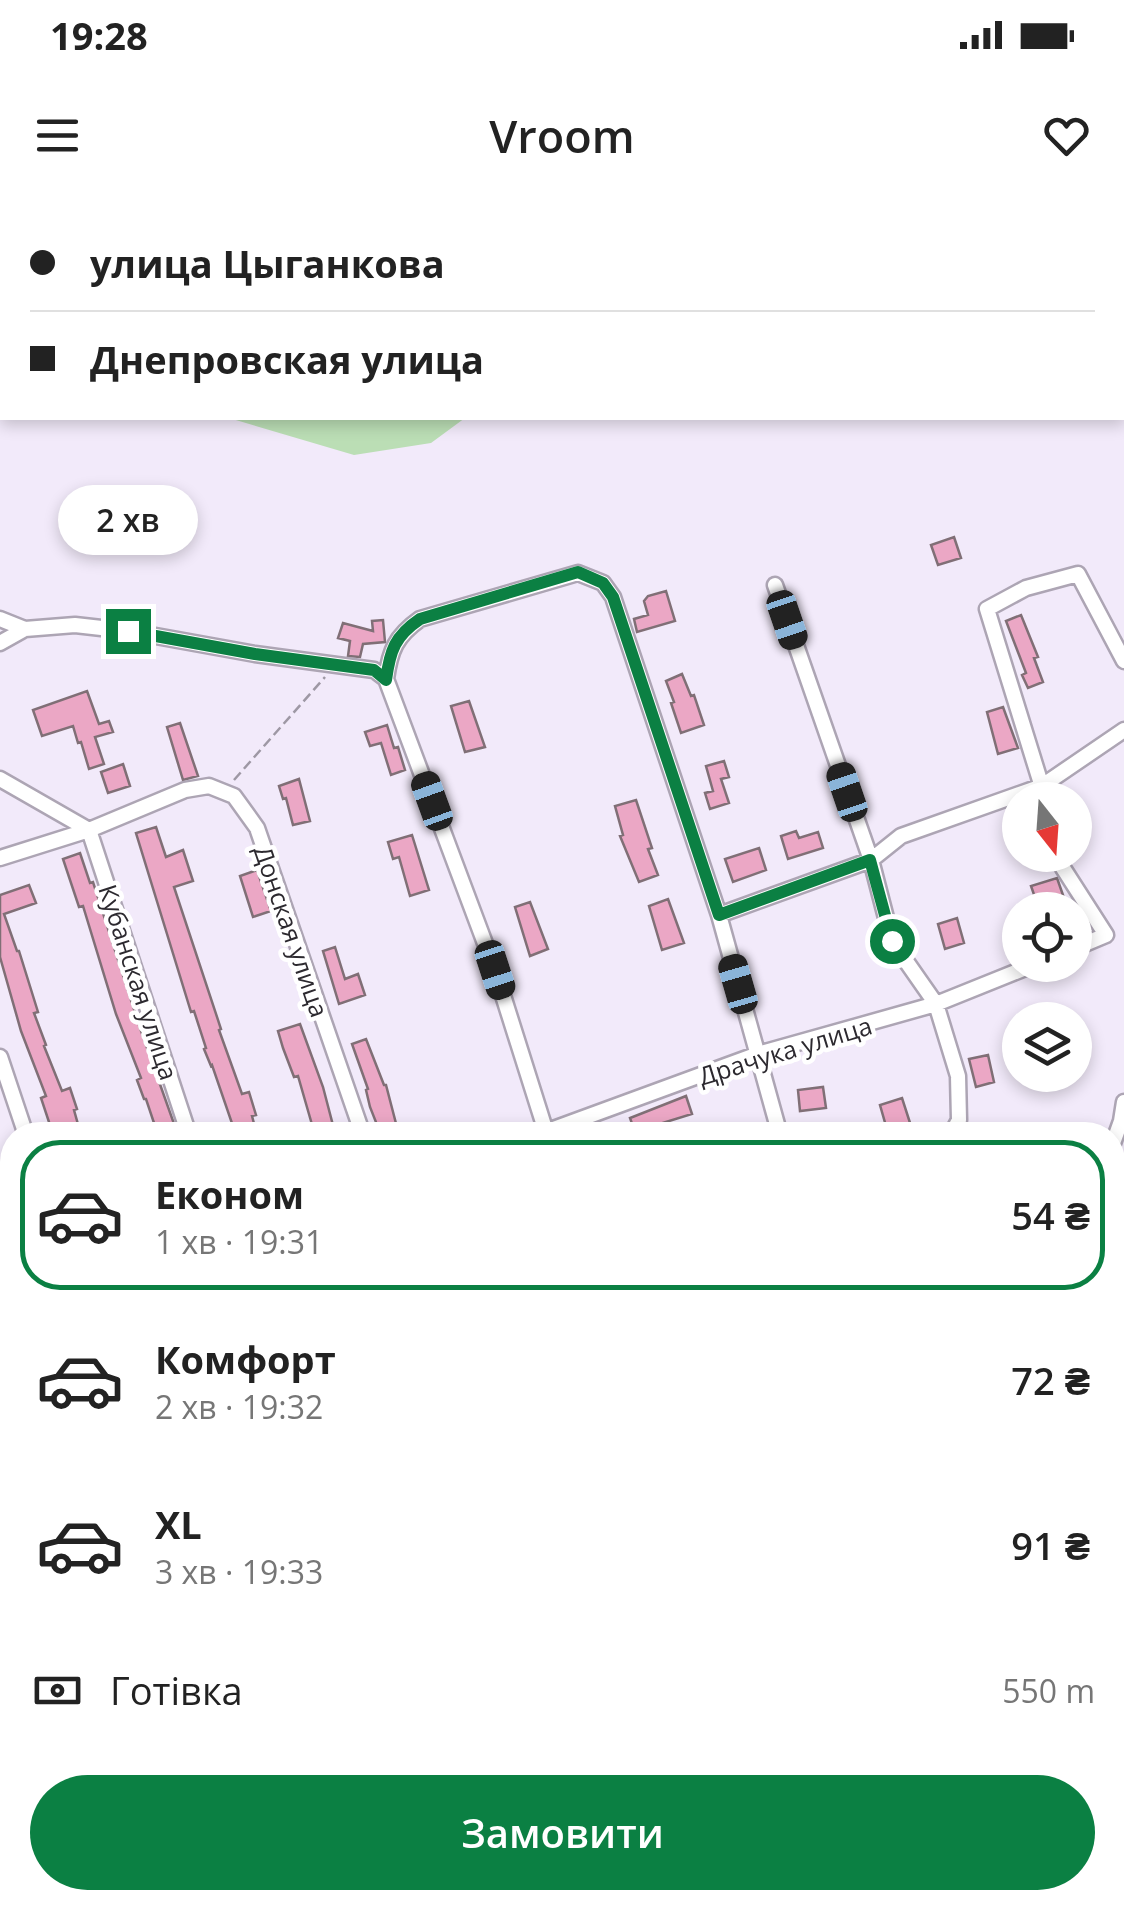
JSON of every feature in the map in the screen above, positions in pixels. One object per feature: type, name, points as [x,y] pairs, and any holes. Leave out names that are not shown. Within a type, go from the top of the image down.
[{"type":"street","points":[[539,1122],[495,970],[386,680],[388,661],[400,632],[420,619],[578,572],[603,583],[613,597],[719,915],[776,1122]]},
{"type":"street","points":[[1041,782],[987,608],[1026,588],[1078,574],[1124,661]]},
{"type":"street","points":[[775,585],[870,860],[892,941],[936,1004],[958,1076],[958,1122]]},
{"type":"street","points":[[0,619],[25,629]]},
{"type":"street","points":[[0,643],[25,629],[76,625],[374,670],[386,680]]},
{"type":"street","points":[[1058,782],[1124,730]]},
{"type":"street","points":[[0,779],[89,830]]},
{"type":"street","points":[[0,858],[89,830],[185,790],[209,786],[224,792]]},
{"type":"street","name":"Донская улица","points":[[224,792],[234,796],[256,828],[358,1122]]},
{"type":"street","points":[[719,915],[870,860],[902,836],[1002,806]]},
{"type":"street","name":"Кубанская улица","points":[[89,830],[185,1122]]},
{"type":"street","points":[[1092,913],[1106,935],[1092,941]]},
{"type":"street","name":"Драчука улица","points":[[575,1122],[758,1054],[936,1004],[1002,977]]},
{"type":"street","points":[[0,1057],[22,1122]]},
{"type":"path","points":[[224,792],[340,665]]},
{"type":"green space","points":[[236,420],[462,420],[431,443],[354,455]]},
{"type":"building","points":[[954,537],[961,558],[938,565],[931,545]]},
{"type":"building","points":[[666,591],[675,621],[637,632],[634,619],[648,615],[644,601]]},
{"type":"building","points":[[1021,615],[1038,657],[1034,658],[1043,682],[1028,688],[1006,621]]},
{"type":"building","points":[[383,620],[385,642],[363,644],[360,657],[348,656],[350,641],[338,638],[343,623],[373,631],[372,621]]},
{"type":"building","points":[[682,674],[704,725],[681,733],[666,681]]},
{"type":"building","points":[[87,691],[99,724],[109,721],[113,732],[95,737],[104,764],[89,769],[73,726],[42,736],[33,710]]},
{"type":"building","points":[[469,701],[485,747],[465,752],[451,706]]},
{"type":"building","points":[[1003,707],[1018,748],[998,754],[987,712]]},
{"type":"building","points":[[180,723],[198,776],[183,780],[167,727]]},
{"type":"building","points":[[387,725],[405,770],[391,775],[381,743],[370,746],[365,732]]},
{"type":"building","points":[[724,761],[729,777],[721,779],[729,803],[710,809],[705,793],[713,791],[706,766]]},
{"type":"building","points":[[123,764],[130,786],[108,793],[101,772]]},
{"type":"building","points":[[299,779],[310,821],[293,825],[279,786]]},
{"type":"building","points":[[636,800],[658,875],[639,882],[620,836],[623,835],[615,806]]},
{"type":"building","points":[[156,827],[166,857],[183,850],[193,881],[174,887],[242,1094],[249,1092],[256,1115],[252,1116],[254,1122],[232,1122],[194,1011],[191,1012],[136,833]]},
{"type":"building","points":[[796,831],[799,838],[818,832],[823,848],[788,859],[781,836]]},
{"type":"building","points":[[412,835],[429,890],[410,896],[399,857],[393,859],[388,842]]},
{"type":"building","points":[[759,848],[766,870],[733,882],[725,859]]},
{"type":"building","points":[[80,853],[90,883],[93,882],[173,1122],[154,1122],[144,1099],[137,1080],[141,1078],[116,1014],[83,906],[79,907],[63,859]]},
{"type":"building","points":[[257,870],[271,911],[253,917],[240,876]]},
{"type":"building","points":[[1057,878],[1062,892],[1033,892],[1031,886]]},
{"type":"building","points":[[29,885],[36,903],[4,914],[38,1012],[34,1013],[44,1046],[62,1091],[70,1088],[77,1122],[49,1122],[41,1098],[46,1096],[21,1031],[0,957],[0,895]]},
{"type":"building","points":[[668,899],[684,943],[662,950],[649,906]]},
{"type":"building","points":[[530,902],[548,949],[530,956],[515,907]]},
{"type":"building","points":[[957,918],[964,943],[945,949],[938,924]]},
{"type":"building","points":[[335,947],[345,979],[358,974],[365,995],[339,1004],[323,951]]},
{"type":"building","points":[[300,1024],[332,1122],[311,1122],[298,1076],[294,1077],[278,1031]]},
{"type":"building","points":[[366,1039],[386,1085],[396,1122],[376,1122],[352,1044]]},
{"type":"building","points":[[988,1055],[994,1082],[976,1087],[969,1059]]},
{"type":"building","points":[[823,1087],[826,1108],[800,1111],[798,1090]]},
{"type":"building","points":[[686,1096],[692,1114],[666,1122],[631,1122],[630,1118]]},
{"type":"building","points":[[902,1098],[910,1122],[885,1122],[880,1105]]},
{"type":"route","points":[[128,631],[374,670],[386,680],[388,661],[400,632],[420,619],[578,572],[603,583],[613,597],[719,915],[870,860],[892,941]]}]
